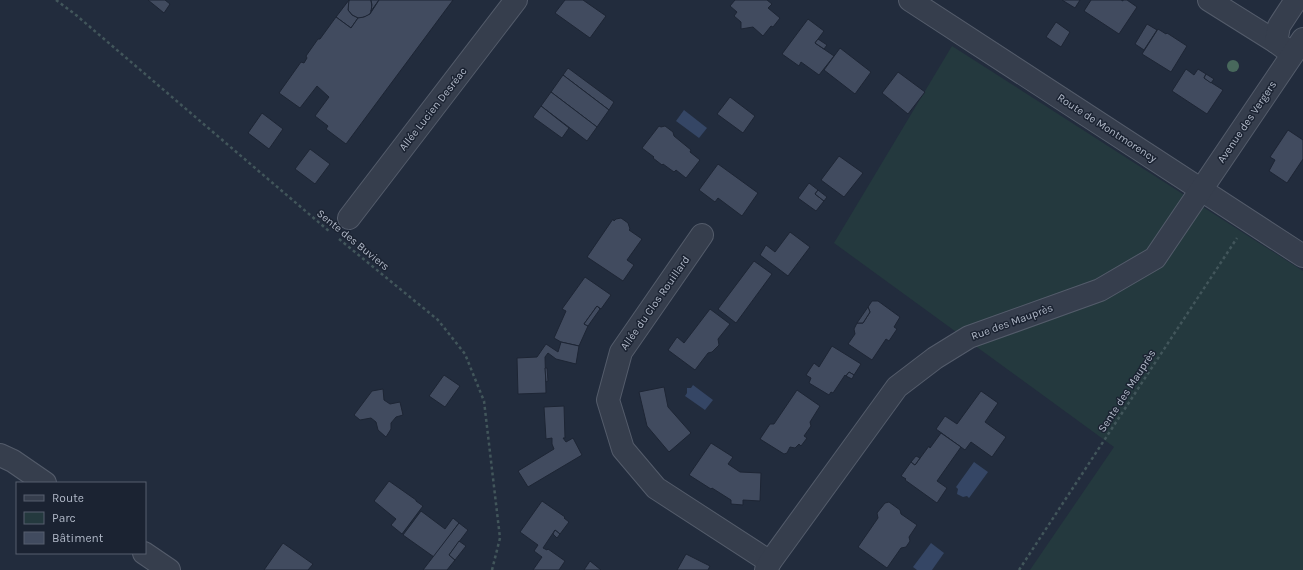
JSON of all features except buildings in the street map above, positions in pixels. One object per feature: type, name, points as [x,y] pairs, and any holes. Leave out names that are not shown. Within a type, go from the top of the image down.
[{"type":"street","name":"Allée Lucien Desréac","points":[[349,218],[516,0]]},
{"type":"street","name":"Route de Montmorency","points":[[910,0],[1303,256]]},
{"type":"street","points":[[1209,0],[1291,45]]},
{"type":"street","name":"Avenue des Vergers","points":[[1201,190],[1291,45],[1279,26],[1296,0]]},
{"type":"street","name":"Rue des Mauprès","points":[[768,566],[897,388],[936,358],[969,337],[1100,290],[1156,258],[1201,190]]},
{"type":"street","name":"Allée du Clos Rouillard","points":[[702,235],[621,352],[608,400],[623,449],[656,488],[768,566]]},
{"type":"street","points":[[0,455],[13,460],[44,482]]},
{"type":"street","points":[[145,554],[169,570]]},
{"type":"path","name":"Sente des Buviers","points":[[56,0],[76,15],[311,216],[443,325],[465,354],[484,401],[500,538],[492,570]]},
{"type":"path","name":"Sente des Mauprès","points":[[1019,570],[1248,221]]},
{"type":"green space","points":[[952,46],[1303,271],[1303,570],[1030,570],[1114,447],[834,243]]},
{"type":"water","points":[[684,110],[707,128],[699,138],[676,121]]},
{"type":"water","points":[[693,385],[713,400],[705,410],[685,396],[687,393],[687,388],[691,388]]},
{"type":"water","points":[[974,462],[988,472],[969,498],[967,496],[963,497],[957,494],[958,489],[956,487]]},
{"type":"water","points":[[931,543],[944,553],[932,570],[917,570],[913,567]]}]
